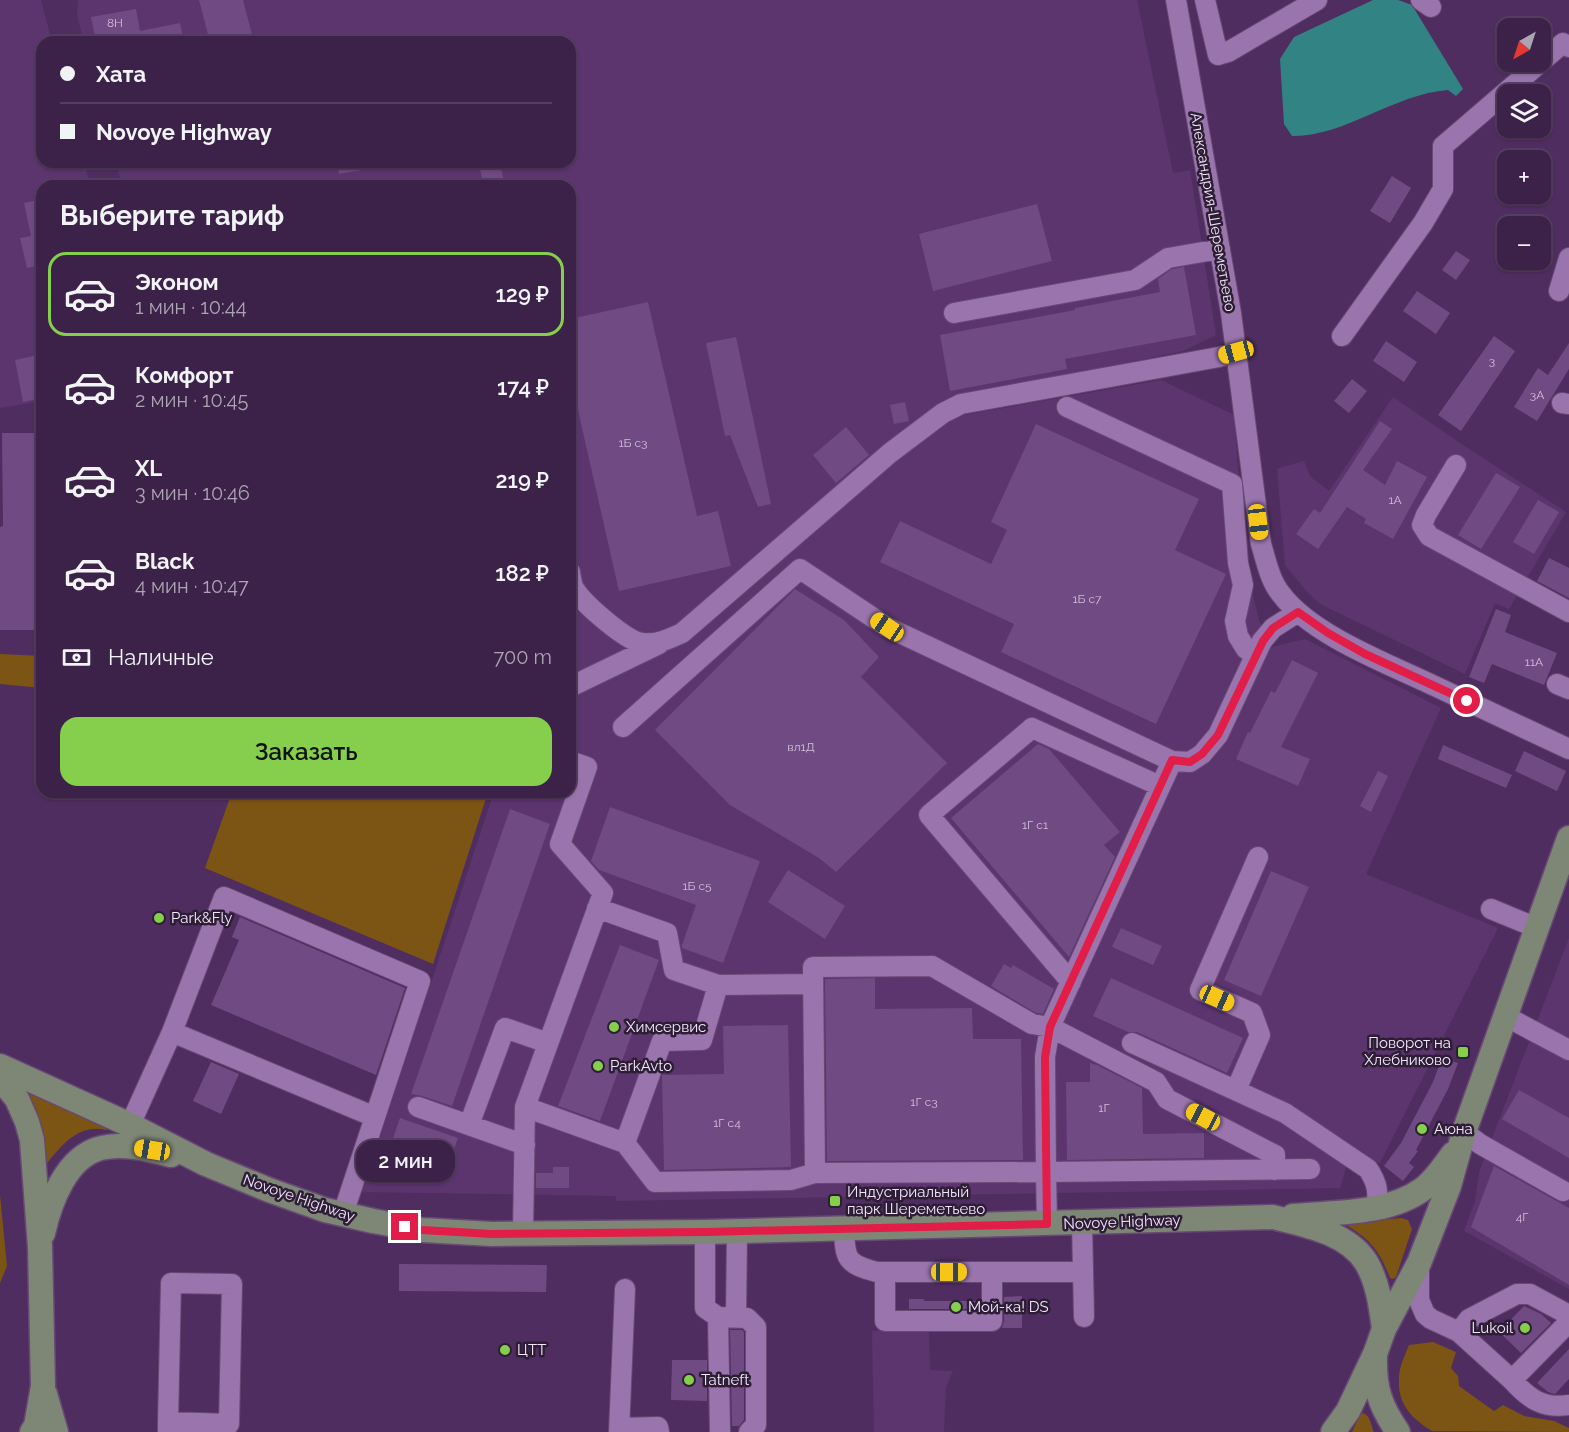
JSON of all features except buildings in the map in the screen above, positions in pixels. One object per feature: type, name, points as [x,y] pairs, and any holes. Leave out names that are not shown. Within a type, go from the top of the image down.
[{"type":"main road","points":[[1333,1432],[1348,1411],[1375,1354],[1384,1329],[1419,1263],[1449,1186],[1462,1138],[1569,838]]},
{"type":"main road","name":"Novoye Highway","points":[[0,1066],[130,1125],[206,1164],[269,1190],[325,1210],[422,1230],[492,1234],[705,1232],[1273,1217],[1315,1228],[1337,1237],[1352,1247],[1366,1261],[1375,1281],[1384,1329]]},
{"type":"main road","points":[[0,1078],[17,1099],[32,1140],[40,1247],[43,1386],[36,1426],[32,1432]]},
{"type":"main road","points":[[1273,1217],[1377,1209],[1408,1198],[1425,1188],[1440,1172],[1462,1138]]},
{"type":"main road","points":[[40,1247],[47,1216],[56,1193],[68,1173],[81,1158],[101,1148],[125,1146],[206,1164]]},
{"type":"main road","points":[[1375,1354],[1374,1374],[1378,1396],[1387,1416],[1398,1432]]},
{"type":"main road","points":[[43,1386],[56,1432]]},
{"type":"street","name":"Александрия-Шереметьево","points":[[1176,0],[1220,249],[1261,544],[1268,568],[1280,593],[1298,612],[1328,633],[1365,654],[1569,749]]},
{"type":"street","points":[[1205,0],[1218,55],[1228,52],[1317,0]]},
{"type":"street","points":[[1342,336],[1423,222],[1443,189],[1443,146],[1563,43],[1569,47]]},
{"type":"street","points":[[954,313],[1135,280],[1168,258],[1220,249]]},
{"type":"street","points":[[1558,291],[1569,258]]},
{"type":"street","points":[[576,684],[682,633],[891,453],[943,413],[961,404],[1236,352]]},
{"type":"street","points":[[1067,407],[1233,484],[1238,563],[1243,585],[1235,621],[1238,636],[1246,649],[1256,654]]},
{"type":"street","points":[[1456,465],[1422,525],[1429,536],[1569,612]]},
{"type":"street","points":[[623,727],[800,569],[887,627],[1172,760],[1190,762],[1202,754],[1218,735],[1263,641],[1273,628],[1298,612]]},
{"type":"street","points":[[576,592],[594,611],[628,638],[641,643],[664,641]]},
{"type":"street","points":[[1071,982],[929,815],[1032,728],[1160,786]]},
{"type":"street","points":[[1047,1224],[1045,1057],[1050,1027],[1172,760]]},
{"type":"street","points":[[523,1233],[525,1107],[603,893],[560,844],[587,767],[576,763]]},
{"type":"street","points":[[1236,1090],[1260,1035],[1252,1013],[1200,990],[1258,857]]},
{"type":"street","points":[[130,1125],[172,1032],[224,897],[420,981],[343,1214]]},
{"type":"street","points":[[597,908],[668,933],[674,970],[718,985],[813,984]]},
{"type":"street","points":[[1491,909],[1537,928]]},
{"type":"street","points":[[815,1173],[813,967],[932,966],[1032,1024],[1050,1027],[1156,1082],[1167,1099],[1275,1155],[1275,1170]]},
{"type":"street","points":[[625,1143],[662,1041],[702,1040],[718,985]]},
{"type":"street","points":[[1505,1016],[1569,1050]]},
{"type":"street","points":[[470,1125],[505,1028],[548,1043]]},
{"type":"street","points":[[172,1032],[375,1117]]},
{"type":"street","points":[[1132,1043],[1286,1113],[1368,1169],[1376,1180],[1377,1209]]},
{"type":"street","points":[[418,1107],[525,1145]]},
{"type":"street","points":[[525,1107],[625,1143],[655,1182],[790,1180],[815,1173],[1310,1169]]},
{"type":"street","points":[[1462,1138],[1480,1144],[1563,1191]]},
{"type":"street","points":[[1082,1223],[1084,1317]]},
{"type":"street","points":[[844,1229],[845,1253],[852,1262],[863,1269],[877,1272],[1083,1272]]},
{"type":"street","points":[[720,1432],[727,1317],[736,1231]]},
{"type":"street","points":[[705,1232],[705,1308],[727,1317],[747,1318],[756,1327],[756,1425],[748,1432]]},
{"type":"street","points":[[1419,1263],[1419,1300],[1425,1314],[1459,1332],[1522,1392],[1539,1403],[1556,1407],[1569,1405]]},
{"type":"street","points":[[885,1272],[885,1321],[992,1321],[992,1272]]},
{"type":"street","points":[[171,1283],[232,1284],[229,1424],[168,1427],[171,1283]]},
{"type":"street","points":[[625,1289],[619,1430],[658,1427],[658,1432]]},
{"type":"street","points":[[1459,1332],[1469,1319],[1517,1294],[1530,1294],[1569,1315]]},
{"type":"street","points":[[1512,1380],[1569,1322]]},
{"type":"shaded area","points":[[0,0],[41,0],[50,36],[36,36],[36,168],[86,168],[88,180],[36,180],[36,402],[0,408]]},
{"type":"shaded area","name":"Индустриальный парк Шереметьево","points":[[78,0],[1137,0],[1173,173],[1190,170],[1216,335],[1183,351],[942,401],[948,418],[1161,380],[1234,415],[1245,563],[1259,620],[1272,647],[1305,639],[1441,708],[1366,874],[1498,928],[1380,1163],[1354,1152],[1340,1188],[616,1201],[616,1196],[362,1192],[492,798],[576,798],[576,180],[120,180],[118,168],[576,168],[576,36],[82,36],[77,15]]},
{"type":"shaded area","points":[[1373,0],[1398,0],[1412,5],[1463,89],[1456,96],[1448,90],[1428,93],[1331,130],[1292,136],[1284,124],[1280,59],[1294,37]]},
{"type":"shaded area","points":[[1393,397],[1566,512],[1509,609],[1495,603],[1465,674],[1322,605],[1309,594],[1285,565],[1277,469],[1304,461],[1310,476],[1329,491]]},
{"type":"shaded area","points":[[0,654],[36,656],[36,687],[0,684]]},
{"type":"shaded area","points":[[230,798],[486,798],[433,964],[205,868]]},
{"type":"shaded area","points":[[1569,938],[1569,1289],[1464,1231],[1475,1201],[1479,1172]]},
{"type":"shaded area","points":[[24,1086],[110,1127],[106,1130],[96,1129],[78,1133],[57,1151],[45,1166]]},
{"type":"shaded area","points":[[0,1195],[7,1266],[0,1283]]},
{"type":"shaded area","points":[[1401,1218],[1408,1220],[1412,1229],[1396,1277],[1393,1279],[1390,1278],[1373,1247],[1345,1223]]},
{"type":"shaded area","points":[[872,1331],[929,1331],[930,1370],[953,1371],[946,1387],[944,1432],[874,1432]]},
{"type":"shaded area","points":[[1433,1342],[1456,1352],[1451,1368],[1458,1376],[1459,1386],[1494,1411],[1503,1405],[1524,1416],[1554,1421],[1569,1428],[1569,1432],[1432,1431],[1424,1426],[1403,1403],[1400,1395],[1399,1373],[1409,1345]]},
{"type":"shaded area","points":[[1361,1413],[1368,1417],[1374,1432],[1352,1432]]},
{"type":"place","name":"Park&Fly","points":[[159,918]]},
{"type":"place","name":"Химсервис","points":[[614,1027]]},
{"type":"place","name":"Поворот на Хлебниково","points":[[1463,1052]]},
{"type":"place","name":"ParkAvto","points":[[598,1066]]},
{"type":"place","name":"Аюна","points":[[1422,1129]]},
{"type":"place","name":"Индустриальный парк Шереметьево","points":[[835,1201]]},
{"type":"place","name":"Мой-ка! DS","points":[[956,1307]]},
{"type":"place","name":"Lukoil","points":[[1525,1328]]},
{"type":"place","name":"ЦТТ","points":[[505,1350]]},
{"type":"place","name":"Tatneft","points":[[689,1380]]},
{"type":"route","points":[[405,1227],[492,1234],[705,1232],[1047,1224],[1045,1057],[1050,1027],[1172,760],[1190,762],[1202,754],[1218,735],[1263,641],[1273,628],[1298,612],[1328,633],[1365,654],[1467,701]]}]
